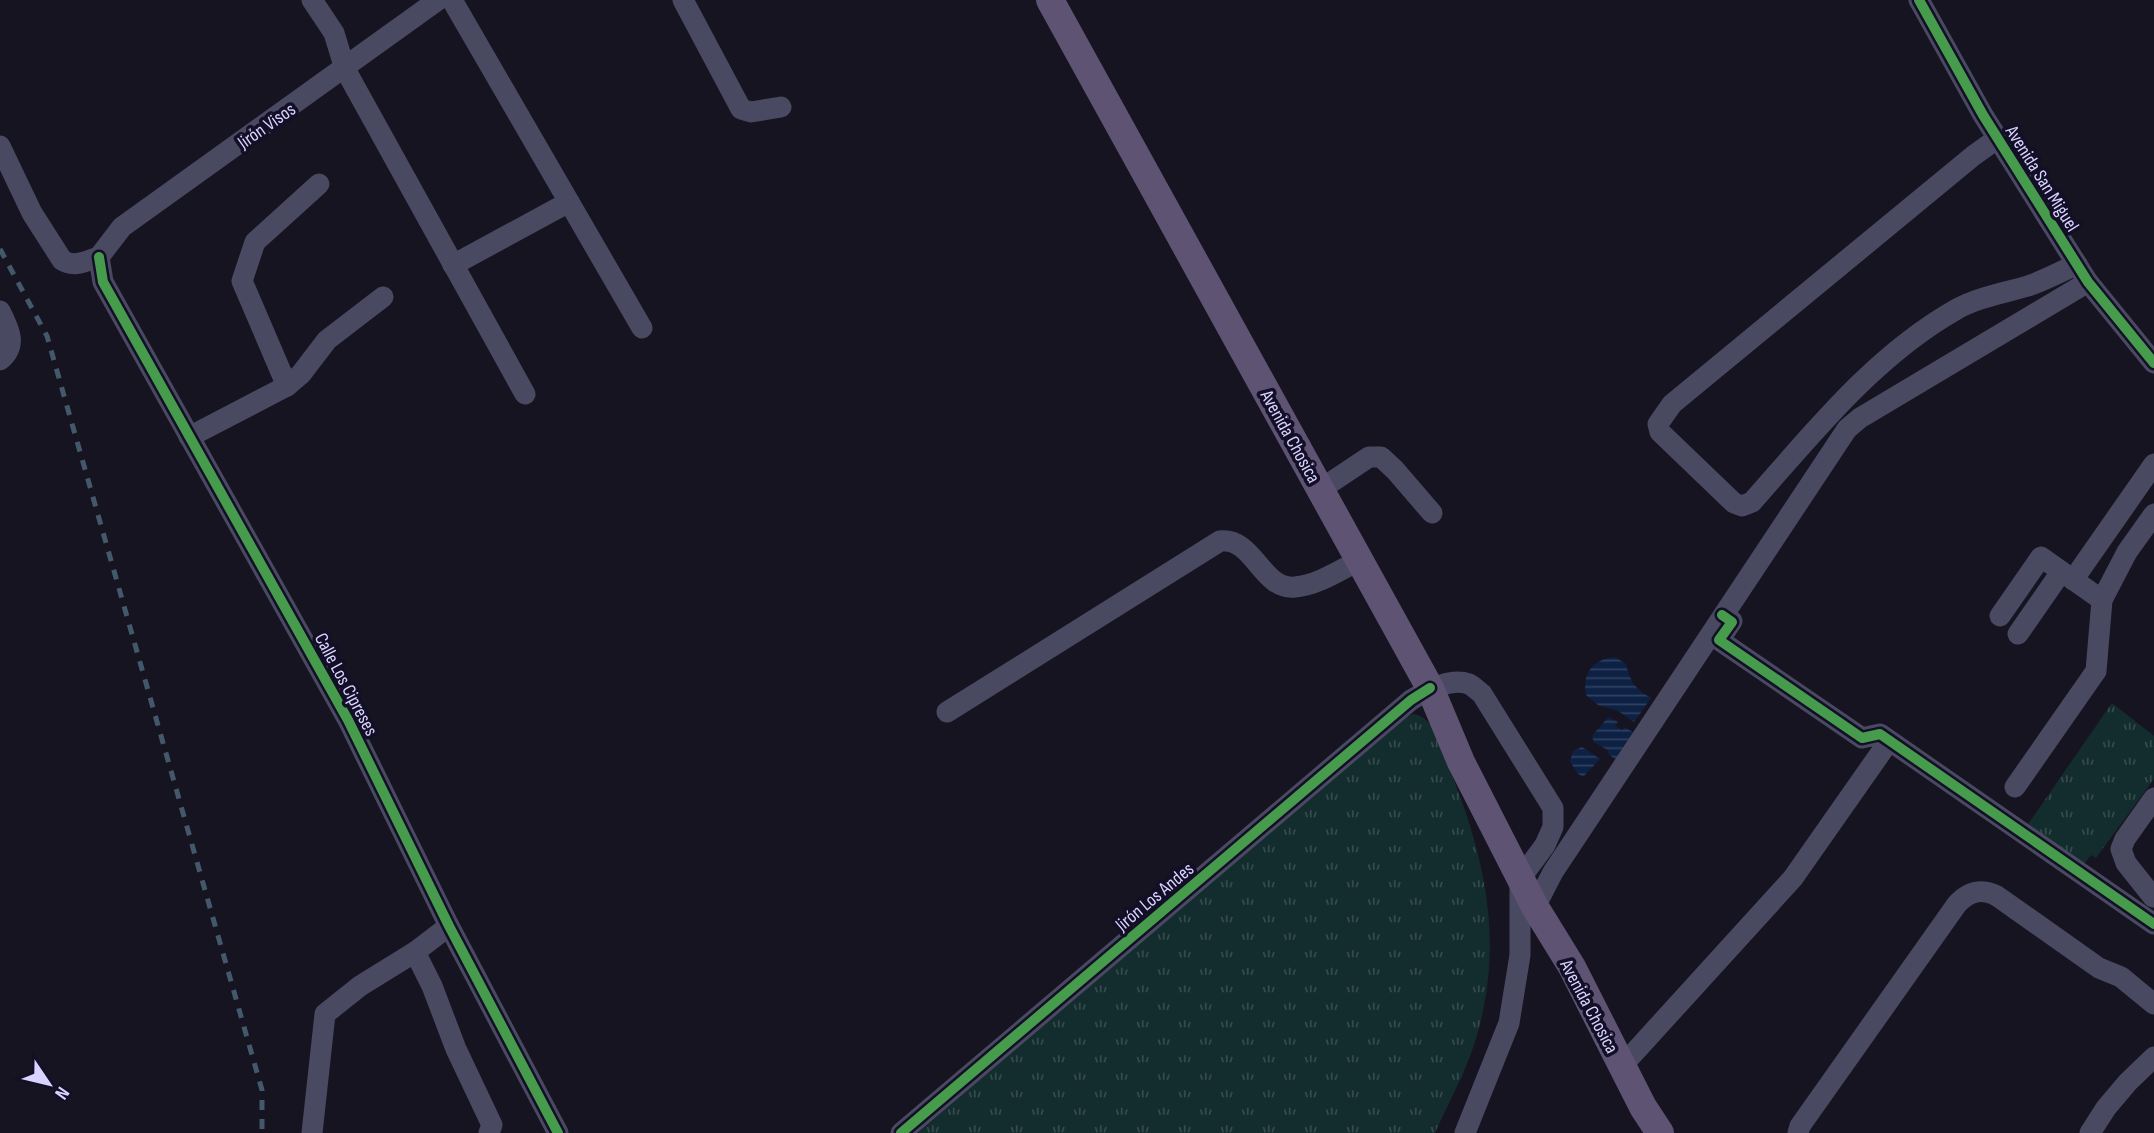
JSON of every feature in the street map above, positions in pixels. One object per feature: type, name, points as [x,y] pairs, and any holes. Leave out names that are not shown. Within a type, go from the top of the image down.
[{"type":"main road","name":"Avenida Chosica","points":[[1051,0],[1430,688],[1461,762],[1520,879],[1572,967],[1643,1107],[1660,1133]]},
{"type":"street","points":[[312,0],[334,33],[345,69],[525,394]]},
{"type":"street","name":"Jirón Visos","points":[[99,257],[122,227],[439,0]]},
{"type":"street","points":[[452,0],[642,328]]},
{"type":"street","points":[[682,0],[741,109],[751,111],[781,107]]},
{"type":"street","name":"Avenida San Miguel","points":[[1919,0],[1998,138],[2088,282],[2149,349]]},
{"type":"street","points":[[1998,138],[1672,404],[1658,424],[1660,432],[1734,503],[1742,506],[1752,502],[1849,392],[1908,344],[1956,310],[2028,286],[2077,264]]},
{"type":"street","points":[[0,146],[32,213],[62,260],[68,265],[77,265],[99,257]]},
{"type":"street","points":[[287,387],[242,281],[255,242],[319,184]]},
{"type":"street","points":[[453,265],[569,202]]},
{"type":"street","name":"Calle Los Cipreses","points":[[99,257],[103,282],[348,720],[449,926],[558,1133]]},
{"type":"street","points":[[1535,907],[1553,872],[1847,429],[1860,418],[2088,282]]},
{"type":"street","points":[[189,437],[287,387],[301,374],[327,340],[383,297]]},
{"type":"street","points":[[0,311],[12,337],[10,348],[0,360]]},
{"type":"street","points":[[1321,489],[1369,457],[1381,457],[1432,513]]},
{"type":"street","points":[[2018,634],[2154,464]]},
{"type":"street","points":[[2015,787],[2096,671],[2102,600],[2127,552],[2154,514]]},
{"type":"street","points":[[947,712],[1220,541],[1230,540],[1240,545],[1276,582],[1293,588],[1326,578],[1360,560]]},
{"type":"street","points":[[2000,616],[2041,557],[2102,600]]},
{"type":"street","points":[[1723,615],[1732,622],[1719,640],[1862,738],[1880,734],[2154,924]]},
{"type":"street","points":[[1430,688],[1452,682],[1469,684],[1482,694],[1553,808],[1553,827],[1545,845],[1520,879]]},
{"type":"street","name":"Jirón Los Andes","points":[[901,1133],[1400,709],[1430,688]]},
{"type":"street","points":[[1622,1066],[1793,878],[1889,741]]},
{"type":"street","points":[[2153,897],[2126,863],[2121,849],[2154,798]]},
{"type":"street","name":"Avenida Chosica","points":[[1465,1133],[1508,1023],[1520,955],[1520,879]]},
{"type":"street","points":[[1798,1133],[1800,1126],[1957,904],[1971,893],[1989,892],[1997,896],[2099,968],[2121,977],[2154,1004]]},
{"type":"street","points":[[312,1133],[326,1014],[360,986],[415,952],[449,926]]},
{"type":"street","points":[[415,952],[492,1125],[489,1133]]},
{"type":"street","points":[[2090,1133],[2106,1108],[2154,1057]]},
{"type":"green space","points":[[2112,703],[2154,736],[2154,779],[2096,858],[2091,855],[2081,868],[2024,830]]},
{"type":"green space","points":[[1414,714],[1428,722],[1438,737],[1463,804],[1482,872],[1490,939],[1489,974],[1474,1045],[1435,1133],[918,1133],[1396,720]]},
{"type":"water","points":[[1615,657],[1626,664],[1631,680],[1637,688],[1651,698],[1634,722],[1618,711],[1598,705],[1586,695],[1586,680],[1591,668],[1607,658]]},
{"type":"water","points":[[1608,717],[1618,722],[1615,726],[1622,730],[1625,727],[1637,735],[1619,762],[1608,754],[1609,751],[1594,742],[1592,736]]},
{"type":"water","points":[[1582,747],[1600,759],[1583,777],[1577,773],[1570,761],[1573,751]]},
{"type":"railway","points":[[0,249],[47,336],[262,1090],[262,1133]]},
{"type":"cycle path","points":[[1919,0],[1983,115],[2088,282],[2154,363]]},
{"type":"cycle path","points":[[99,257],[103,282],[348,720],[449,926],[558,1133]]},
{"type":"cycle path","points":[[1722,615],[1732,622],[1719,640],[1862,738],[1880,734],[2154,924]]},
{"type":"cycle path","points":[[901,1133],[1411,700],[1430,688]]}]
